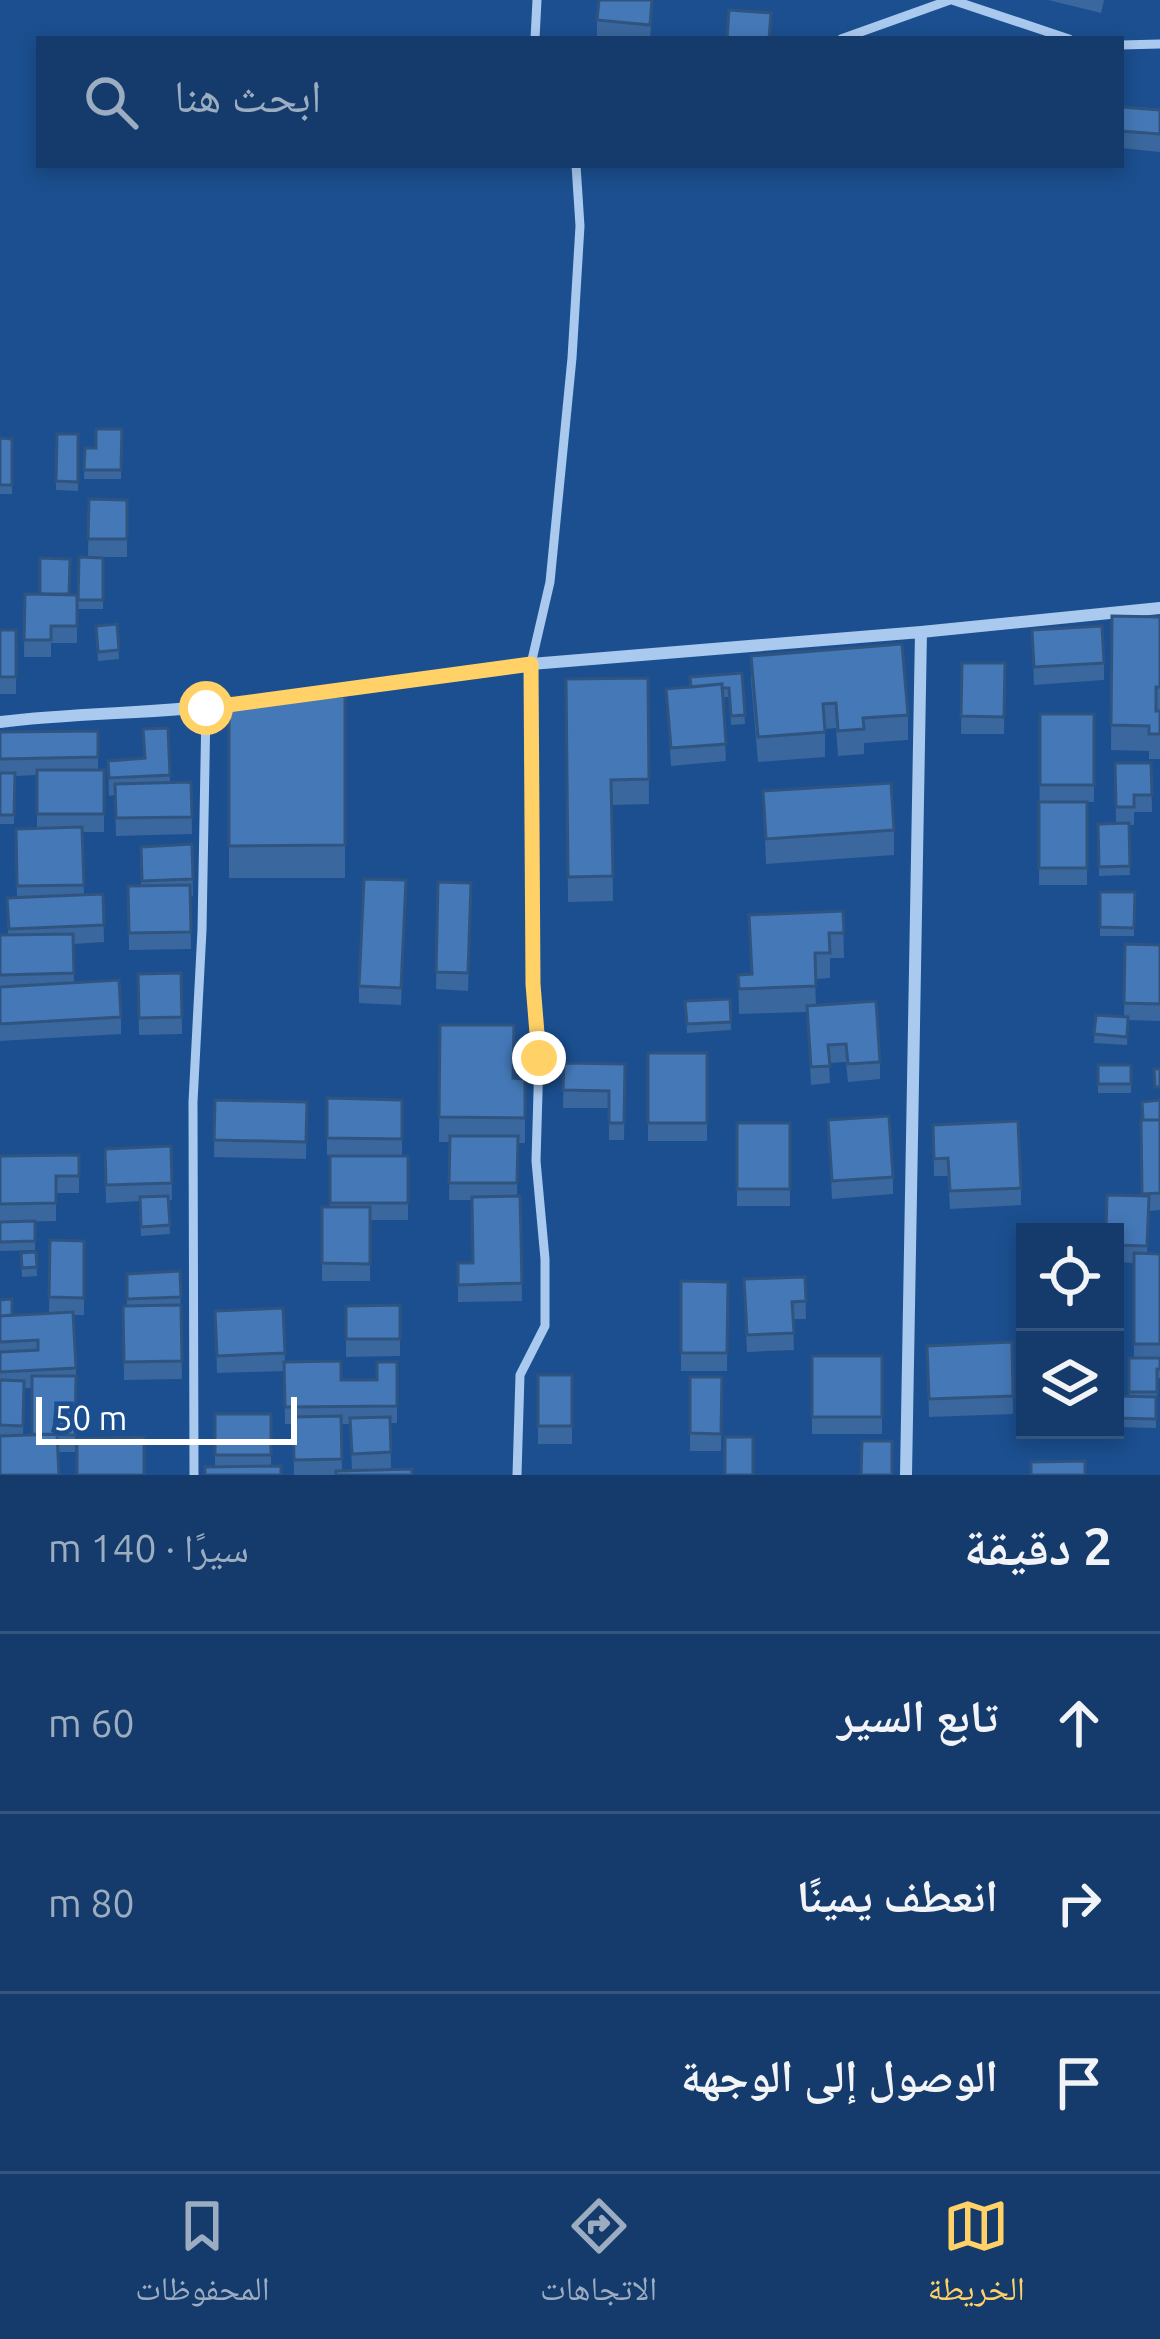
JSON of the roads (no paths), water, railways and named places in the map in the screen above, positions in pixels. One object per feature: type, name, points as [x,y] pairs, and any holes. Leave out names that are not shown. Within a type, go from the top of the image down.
[{"type":"street","points":[[274,698],[531,664],[1160,608]]},
{"type":"street","points":[[906,1475],[921,632]]},
{"type":"street","points":[[0,722],[252,701]]},
{"type":"lane","points":[[535,36],[537,0]]},
{"type":"lane","points":[[849,36],[951,0],[1061,36]]},
{"type":"lane","points":[[1124,45],[1160,44]]},
{"type":"lane","points":[[517,1475],[520,1375],[545,1326],[545,1259],[536,1161],[539,1058],[533,984],[531,664],[550,583],[572,358],[580,226],[576,168]]},
{"type":"lane","points":[[194,1475],[194,1102],[206,708]]}]
